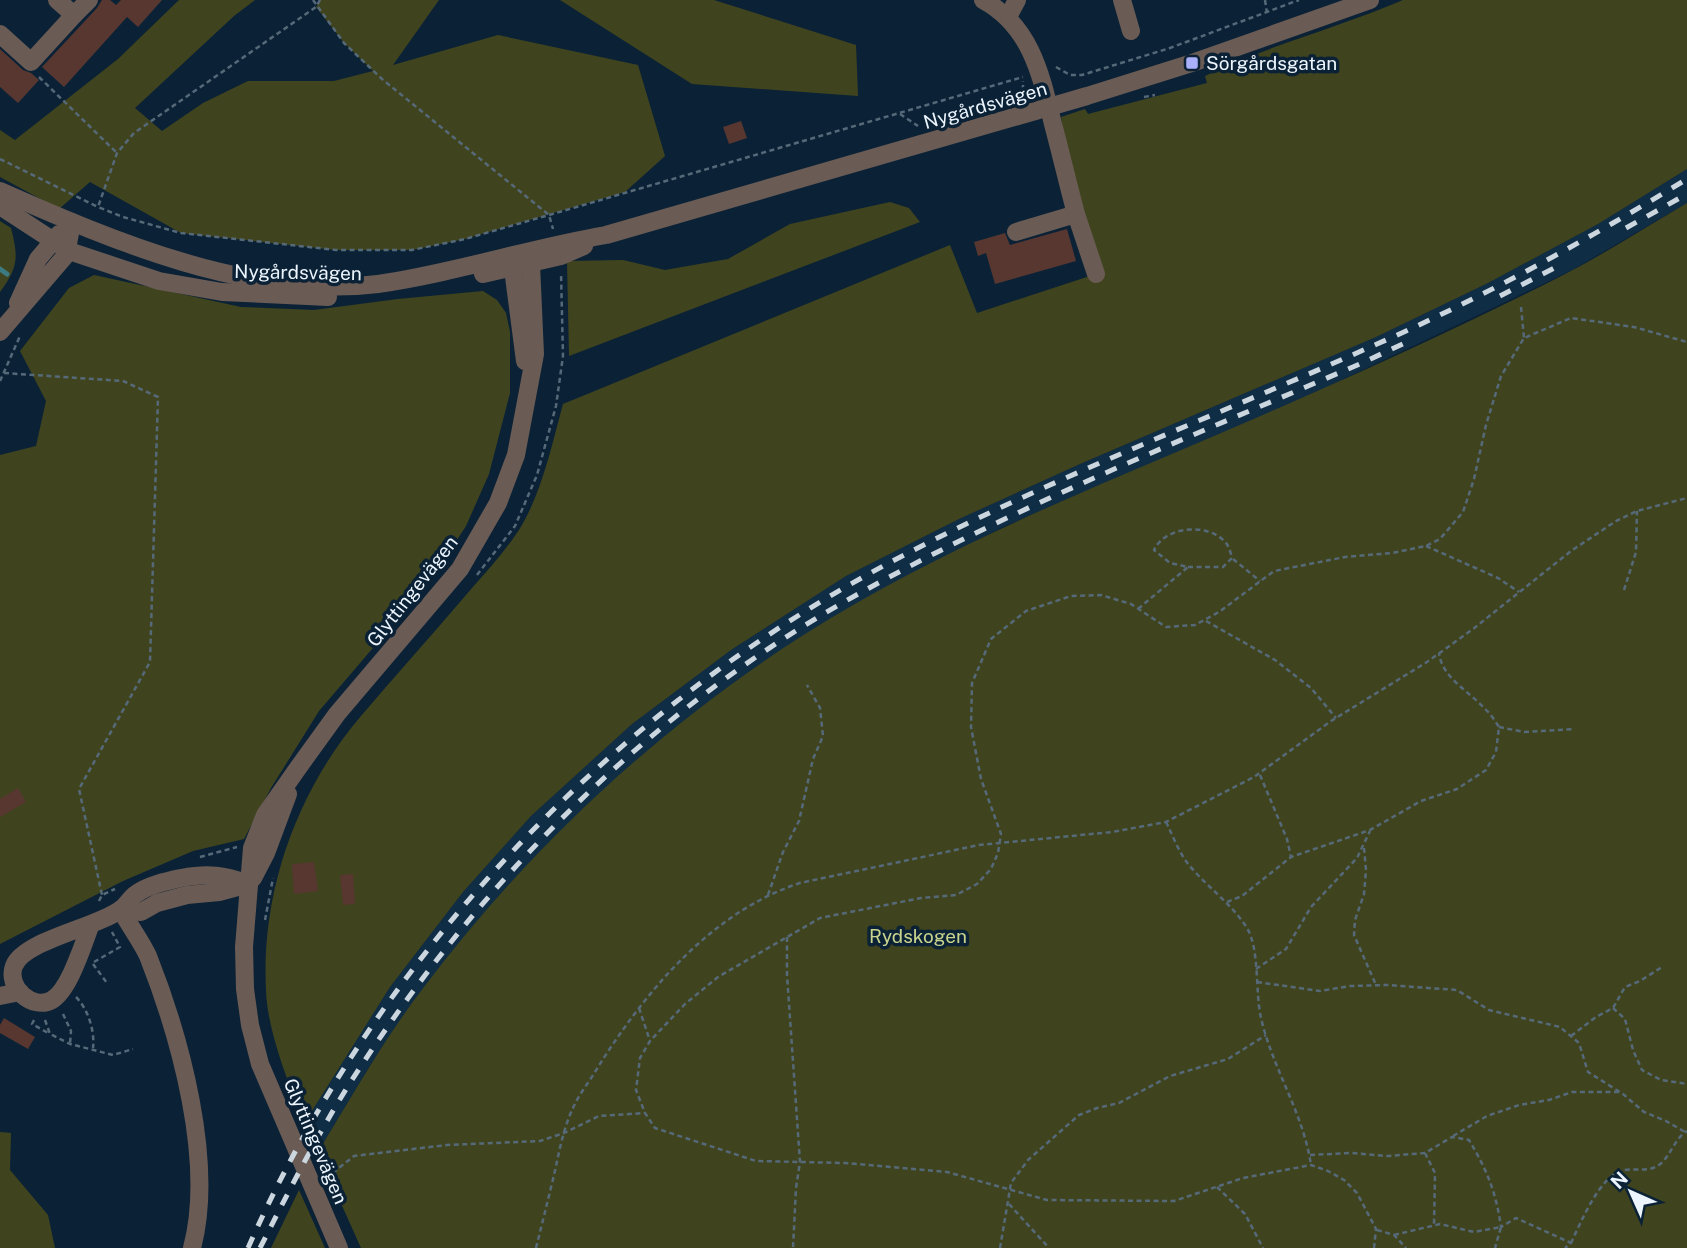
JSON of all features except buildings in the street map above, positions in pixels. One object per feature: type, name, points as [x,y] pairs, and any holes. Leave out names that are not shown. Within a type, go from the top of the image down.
[{"type":"street","points":[[57,0],[74,15]]},
{"type":"street","points":[[0,34],[31,62],[89,0]]},
{"type":"street","points":[[983,0],[1008,17],[1026,40],[1031,75],[1049,108],[1076,214],[1096,274]]},
{"type":"street","points":[[1008,17],[1017,0]]},
{"type":"street","points":[[1122,0],[1131,31]]},
{"type":"street","name":"Nygårdsvägen","points":[[0,206],[69,251],[159,281],[222,292],[333,296],[388,292],[475,276],[606,235],[1049,108],[1192,63],[1370,0]]},
{"type":"street","name":"Nygårdsvägen","points":[[0,191],[72,222],[177,260],[251,279],[322,285],[374,284],[521,262]]},
{"type":"street","points":[[1016,232],[1076,214]]},
{"type":"street","points":[[12,326],[38,259],[52,240],[72,222]]},
{"type":"street","points":[[12,326],[69,251],[72,222]]},
{"type":"street","name":"Glyttingevägen","points":[[521,262],[517,303],[525,357],[524,420]]},
{"type":"street","name":"Glyttingevägen","points":[[339,1248],[260,1064],[250,1025],[245,989],[244,947],[249,884],[266,853],[298,768],[337,714],[460,569],[498,503],[516,455],[535,354],[521,262]]},
{"type":"street","points":[[475,276],[499,283],[517,303]]},
{"type":"street","points":[[91,924],[63,989],[52,1000],[40,1003],[28,1000],[13,979],[14,965],[24,953],[137,903],[157,904],[187,895],[219,892],[249,884]]},
{"type":"street","points":[[137,903],[146,925],[146,953]]},
{"type":"street","points":[[121,909],[146,953],[182,1061],[194,1123],[200,1192],[192,1248]]},
{"type":"street","points":[[0,996],[20,992]]},
{"type":"path","points":[[313,0],[344,43],[382,79],[549,215],[559,250],[563,356],[556,406],[537,475],[515,526],[477,576]]},
{"type":"path","points":[[98,207],[117,153],[147,122],[217,77],[316,7],[320,0]]},
{"type":"path","points":[[1265,0],[1267,13]]},
{"type":"path","points":[[0,159],[98,207],[181,233],[336,250],[412,250],[465,239],[1057,66],[1070,75],[1082,75],[1170,48],[1299,0]]},
{"type":"path","points":[[31,62],[33,71],[117,153]]},
{"type":"path","points":[[1017,100],[1031,75]]},
{"type":"path","points":[[899,113],[918,126]]},
{"type":"path","points":[[1521,307],[1524,338]]},
{"type":"path","points":[[1374,1248],[1376,1229],[1357,1194],[1336,1176],[1311,1165],[1243,1178],[1174,1201],[1047,1200],[947,1172],[756,1161],[655,1128],[645,1113],[636,1090],[640,1058],[650,1041],[685,1004],[718,977],[820,918],[921,898],[957,895],[978,884],[992,869],[1001,834],[981,779],[971,727],[972,683],[991,639],[1026,611],[1070,596],[1101,595],[1138,609],[1166,627],[1195,625],[1219,612],[1274,571],[1345,557],[1426,547],[1440,539],[1462,512],[1474,479],[1501,376],[1524,338],[1571,318],[1634,327],[1687,342]]},
{"type":"path","points":[[0,381],[4,373],[12,326]]},
{"type":"path","points":[[4,373],[123,381],[158,397],[150,662],[79,789],[102,895]]},
{"type":"path","points":[[536,1248],[564,1133],[573,1108],[639,1008],[695,947],[743,908],[768,895],[821,878],[1001,841],[1112,832],[1166,822],[1236,788],[1260,773],[1336,718],[1439,653],[1572,551],[1616,521],[1687,498]]},
{"type":"path","points":[[1624,590],[1636,552],[1637,512]]},
{"type":"path","points":[[1232,558],[1223,567],[1188,567],[1170,563],[1154,550],[1158,542],[1178,530],[1213,533],[1227,544],[1232,558],[1260,581]]},
{"type":"path","points":[[1426,547],[1498,578],[1520,592]]},
{"type":"path","points":[[1138,609],[1188,567]]},
{"type":"path","points":[[1205,620],[1275,660],[1311,688],[1336,718]]},
{"type":"path","points":[[1227,902],[1242,895],[1291,857],[1370,830],[1421,801],[1457,789],[1486,770],[1496,752],[1499,727],[1487,710],[1449,676],[1440,663],[1439,653]]},
{"type":"path","points":[[768,895],[783,852],[799,821],[813,759],[823,736],[820,708],[807,685]]},
{"type":"path","points":[[1499,727],[1524,732],[1575,729]]},
{"type":"path","points":[[1260,773],[1287,839],[1291,857]]},
{"type":"path","points":[[1166,822],[1188,864],[1227,902],[1249,931],[1260,1016],[1299,1114],[1307,1138],[1311,1165]]},
{"type":"path","points":[[1256,969],[1286,949],[1311,907],[1357,858],[1370,830]]},
{"type":"path","points":[[1364,845],[1364,894],[1355,920],[1354,935],[1376,985]]},
{"type":"path","points":[[264,922],[274,870]]},
{"type":"path","points":[[787,937],[800,1162],[793,1248]]},
{"type":"path","points":[[1572,1036],[1613,1008],[1625,987],[1662,967]]},
{"type":"path","points":[[1257,982],[1320,991],[1376,985],[1457,990],[1489,1010],[1560,1027],[1579,1043],[1588,1072],[1644,1112],[1686,1132],[1658,1165],[1641,1171],[1623,1170],[1607,1178],[1571,1242],[1564,1248]]},
{"type":"path","points":[[74,994],[83,1003],[87,1014],[94,1037],[93,1050]]},
{"type":"path","points":[[639,1008],[650,1041]]},
{"type":"path","points":[[1613,1008],[1625,1019],[1642,1070],[1661,1080],[1687,1084]]},
{"type":"path","points":[[59,1009],[71,1031],[70,1044]]},
{"type":"path","points":[[44,1017],[50,1034]]},
{"type":"path","points":[[35,1018],[32,1024],[70,1044],[113,1055],[133,1049]]},
{"type":"path","points":[[1000,1248],[1011,1183],[1028,1160],[1079,1115],[1119,1103],[1170,1076],[1228,1059],[1266,1035]]},
{"type":"path","points":[[1309,1155],[1351,1153],[1387,1156],[1424,1153],[1487,1116],[1519,1105],[1549,1100],[1573,1092],[1619,1092]]},
{"type":"path","points":[[323,1179],[354,1156],[447,1145],[540,1141],[599,1116],[645,1113]]},
{"type":"path","points":[[1452,1137],[1469,1140],[1497,1195],[1502,1227],[1495,1248]]},
{"type":"path","points":[[1424,1153],[1435,1173],[1434,1226]]},
{"type":"path","points":[[1217,1187],[1245,1214],[1263,1248]]},
{"type":"path","points":[[1009,1203],[1049,1248]]},
{"type":"path","points":[[1394,1235],[1440,1224],[1474,1232],[1502,1227],[1516,1218],[1571,1242]]},
{"type":"path","points":[[1376,1229],[1394,1235],[1406,1248]]},
{"type":"shaded area","points":[[1687,169],[1687,203],[1572,270],[1308,396],[1005,526],[886,588],[806,634],[732,684],[549,842],[468,932],[422,990],[369,1067],[318,1152],[305,1122],[390,987],[463,892],[531,816],[632,724],[731,650],[846,576],[959,519],[1376,337],[1488,283],[1598,224]]},
{"type":"green space","points":[[179,0],[255,0],[234,16],[135,108],[162,131],[203,103],[248,81],[334,81],[373,71],[344,43],[316,7],[320,0],[439,0],[393,65],[498,35],[638,65],[665,156],[625,192],[465,239],[412,250],[336,250],[181,233],[90,182],[59,209],[0,177],[0,130],[15,140],[118,59]]},
{"type":"green space","points":[[560,0],[714,0],[856,45],[858,96],[692,84]]},
{"type":"green space","points":[[1403,0],[1687,0],[1687,169],[1598,224],[1488,283],[1376,337],[959,519],[846,576],[731,650],[632,724],[531,816],[463,892],[390,987],[305,1122],[275,1040],[266,990],[270,916],[288,844],[301,810],[338,745],[496,561],[522,525],[541,481],[563,404],[950,245],[977,313],[1096,274],[1076,214],[1061,117],[1085,109],[1088,114],[1207,83],[1205,76],[1229,65]]},
{"type":"green space","points":[[890,202],[909,208],[920,222],[569,356],[567,261],[623,260],[665,270],[728,259],[790,224]]},
{"type":"green space","name":"Rydskogen","points":[[1687,203],[1687,1248],[361,1248],[318,1152],[369,1068],[424,987],[507,887],[599,794],[698,709],[805,634],[864,598],[925,566],[1051,506],[1306,396],[1471,320],[1584,264]]},
{"type":"green space","points":[[0,221],[11,228],[16,254],[14,268],[0,292]]},
{"type":"green space","points":[[94,275],[241,307],[314,310],[483,291],[497,300],[506,313],[510,332],[510,393],[489,474],[466,526],[431,580],[319,711],[271,788],[244,839],[193,851],[123,881],[0,944],[0,455],[36,446],[46,401],[20,351],[69,288]]},
{"type":"green space","points":[[0,1132],[11,1133],[10,1170],[48,1215],[55,1248],[0,1248]]},
{"type":"green space","points":[[299,1190],[325,1248],[271,1248]]},
{"type":"waterway","points":[[0,269],[7,274]]},
{"type":"railway","points":[[248,1248],[301,1141],[363,1040],[433,943],[511,853],[596,769],[687,693],[785,624],[887,564],[947,533],[1007,504],[1457,307],[1573,246],[1687,179]]},
{"type":"railway","points":[[1626,228],[1687,194]]},
{"type":"railway","points":[[1500,296],[1562,264]]},
{"type":"railway","points":[[260,1248],[349,1085],[411,994],[463,928],[518,864],[576,804],[639,747],[704,695],[772,646],[844,602],[970,536],[1100,475],[1409,341]]},
{"type":"place","name":"Sörgårdsgatan","points":[[1192,63]]}]
